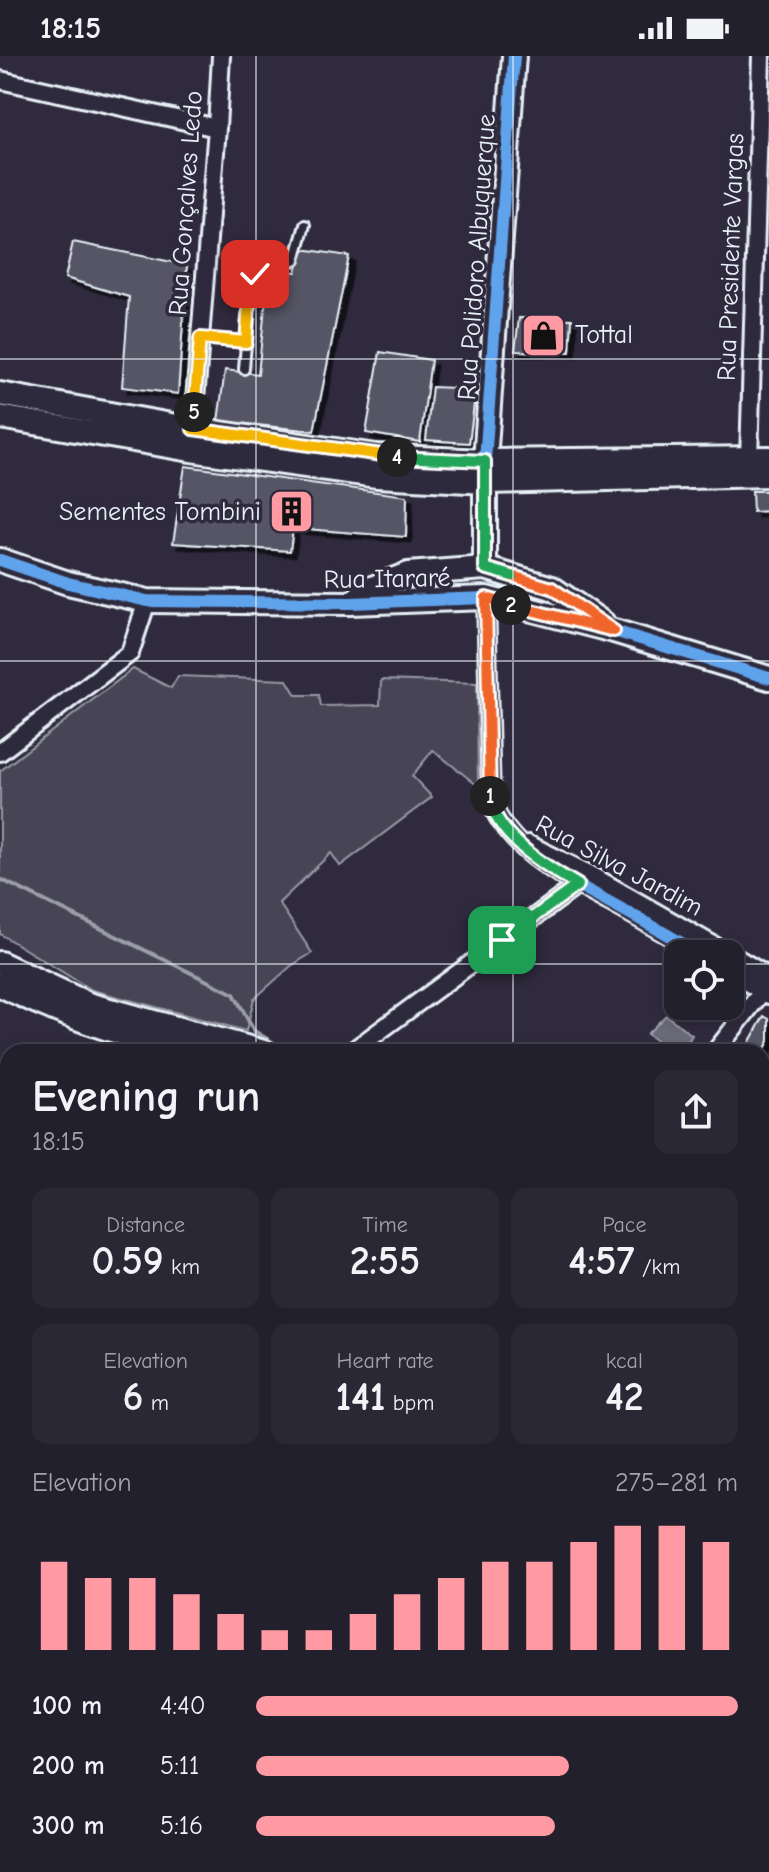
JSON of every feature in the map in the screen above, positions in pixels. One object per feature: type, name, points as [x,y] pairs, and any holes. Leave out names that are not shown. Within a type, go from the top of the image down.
[{"type":"street","name":"Rua Gonçalves Ledo","points":[[192,439],[221,56]]},
{"type":"street","name":"Rua Polidoro Albuquerque","points":[[485,568],[486,472],[514,56]]},
{"type":"street","name":"Rua Presidente Vargas","points":[[759,459],[765,101],[761,56]]},
{"type":"street","points":[[0,80],[217,128]]},
{"type":"street","points":[[0,394],[37,414]]},
{"type":"street","points":[[0,417],[37,414],[192,439],[376,456],[486,472],[769,475]]},
{"type":"street","points":[[486,472],[759,459]]},
{"type":"street","name":"Rua Itararé","points":[[0,560],[68,583],[147,601],[350,603],[486,598],[614,631],[769,678]]},
{"type":"street","points":[[350,603],[372,588],[408,574],[485,568],[552,588],[614,631]]},
{"type":"street","name":"Rua Silva Jardim","points":[[486,598],[491,802],[497,818],[513,836],[583,879],[696,940]]},
{"type":"street","points":[[0,752],[130,653],[147,601]]},
{"type":"street","points":[[362,1044],[583,879]]},
{"type":"street","name":"Rua Silva Jardim","points":[[677,932],[685,940]]},
{"type":"street","points":[[0,963],[28,988],[105,1027],[168,1044]]},
{"type":"street","name":"Rua Silva Jardim","points":[[744,966],[768,987]]},
{"type":"street","points":[[722,1044],[768,987],[744,978]]},
{"type":"street","points":[[0,985],[28,988],[235,1044]]},
{"type":"lane","points":[[244,369],[251,280],[255,274],[295,260],[305,225]]},
{"type":"lane","points":[[200,338],[246,342]]},
{"type":"shaded area","points":[[133,669],[171,688],[178,676],[287,680],[296,695],[319,695],[321,706],[380,705],[381,680],[477,683],[478,786],[433,750],[412,776],[432,797],[340,866],[331,853],[279,903],[312,953],[291,966],[254,999],[246,1031],[92,990],[0,934],[0,771]]},
{"type":"water","points":[[664,1017],[664,1020],[672,1020],[692,1035],[687,1044],[661,1044],[647,1034]]},
{"type":"building","points":[[73,242],[187,265],[178,394],[122,387],[129,297],[65,278]]},
{"type":"building","points":[[302,249],[349,256],[314,431],[218,421],[225,370],[258,374],[269,270],[296,272]]},
{"type":"building","name":"Tottal","points":[[519,318],[572,319],[570,352],[515,351]]},
{"type":"building","points":[[380,352],[431,360],[420,442],[366,433]]},
{"type":"building","points":[[432,387],[476,389],[469,443],[426,440]]},
{"type":"building","name":"Sementes Tombini","points":[[185,466],[407,496],[406,537],[293,528],[290,551],[173,543]]},
{"type":"building","points":[[752,491],[769,491],[769,511],[753,512]]},
{"type":"building","points":[[764,1016],[769,1019],[767,1044],[748,1044]]},
{"type":"waterway","points":[[0,879],[234,994],[254,1031],[276,1044]]},
{"type":"cycle path","points":[[485,568],[485,461],[514,56]]},
{"type":"cycle path","points":[[0,560],[68,583],[147,601],[350,603],[486,598],[614,631],[769,678]]},
{"type":"cycle path","points":[[486,598],[491,802],[500,820],[512,836],[541,862],[676,940]]},
{"type":"place","name":"Tottal","points":[[544,335]]},
{"type":"place","name":"Sementes Tombini","points":[[292,512]]},
{"type":"route","points":[[255,274],[251,280],[246,342],[200,338],[193,429],[376,456],[485,461],[485,568],[552,588],[614,631],[486,598],[491,802],[497,818],[526,850],[578,885],[502,940]]}]
